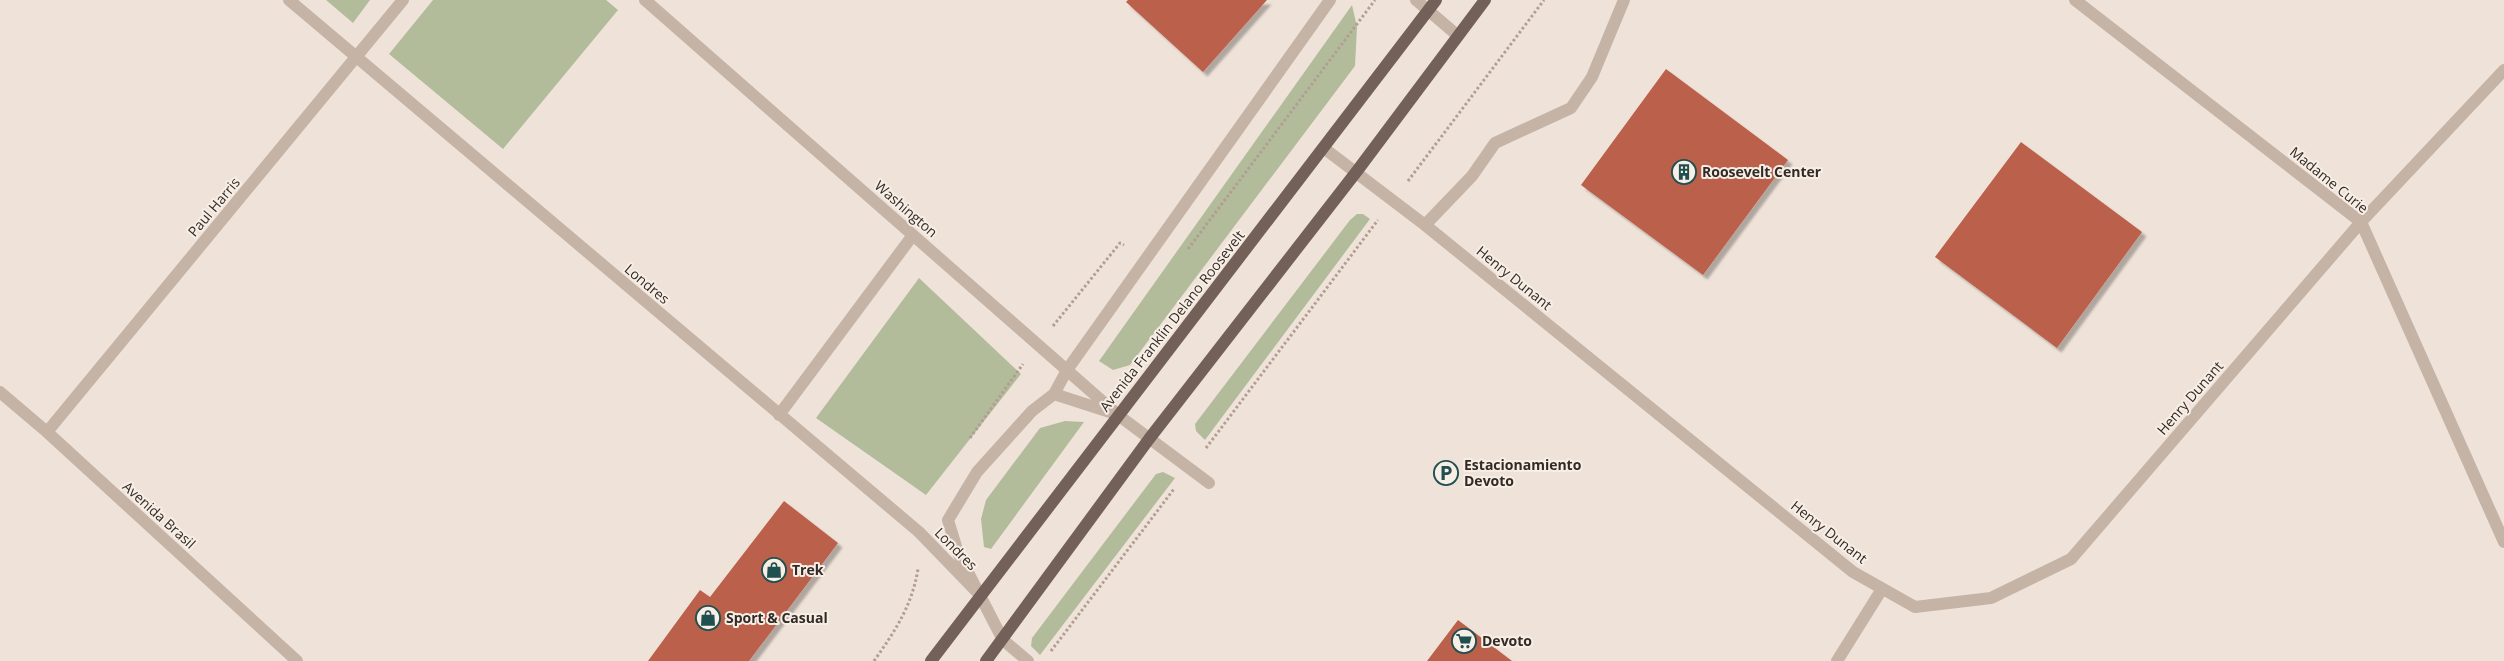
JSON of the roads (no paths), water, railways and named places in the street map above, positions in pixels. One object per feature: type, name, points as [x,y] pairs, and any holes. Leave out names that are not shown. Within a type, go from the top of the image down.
[{"type":"main road","points":[[986,661],[1149,439],[1357,171],[1457,35],[1486,0]]},
{"type":"main road","name":"Avenida Franklin Delano Roosevelt","points":[[932,661],[1433,5]]},
{"type":"street","name":"Londres","points":[[290,0],[918,532],[981,596]]},
{"type":"street","name":"Paul Harris","points":[[47,432],[403,0]]},
{"type":"street","name":"Washington","points":[[645,0],[1118,415],[1209,483]]},
{"type":"street","points":[[1028,661],[1003,640],[958,553],[948,520],[977,472],[1032,411],[1054,394],[1067,370],[1330,0]]},
{"type":"street","points":[[1416,0],[1433,5],[1457,35]]},
{"type":"street","points":[[1425,225],[1472,176],[1495,143],[1571,108],[1592,77],[1624,0]]},
{"type":"street","name":"Madame Curie","points":[[2075,0],[2361,222],[2504,542]]},
{"type":"street","name":"Henry Dunant","points":[[1325,148],[1425,225],[1853,572],[1915,607],[1991,598],[2072,559],[2361,222],[2504,70]]},
{"type":"street","points":[[779,415],[913,235]]},
{"type":"street","name":"Avenida Brasil","points":[[0,392],[47,432],[297,661]]},
{"type":"street","points":[[1054,394],[1118,415]]},
{"type":"street","points":[[1837,661],[1882,589]]},
{"type":"place","name":"Roosevelt Center","points":[[1684,172]]},
{"type":"place","name":"Estacionamiento Devoto","points":[[1446,473]]},
{"type":"place","name":"Trek","points":[[774,570]]},
{"type":"place","name":"Sport & Casual","points":[[708,618]]},
{"type":"place","name":"Devoto","points":[[1464,641]]}]
